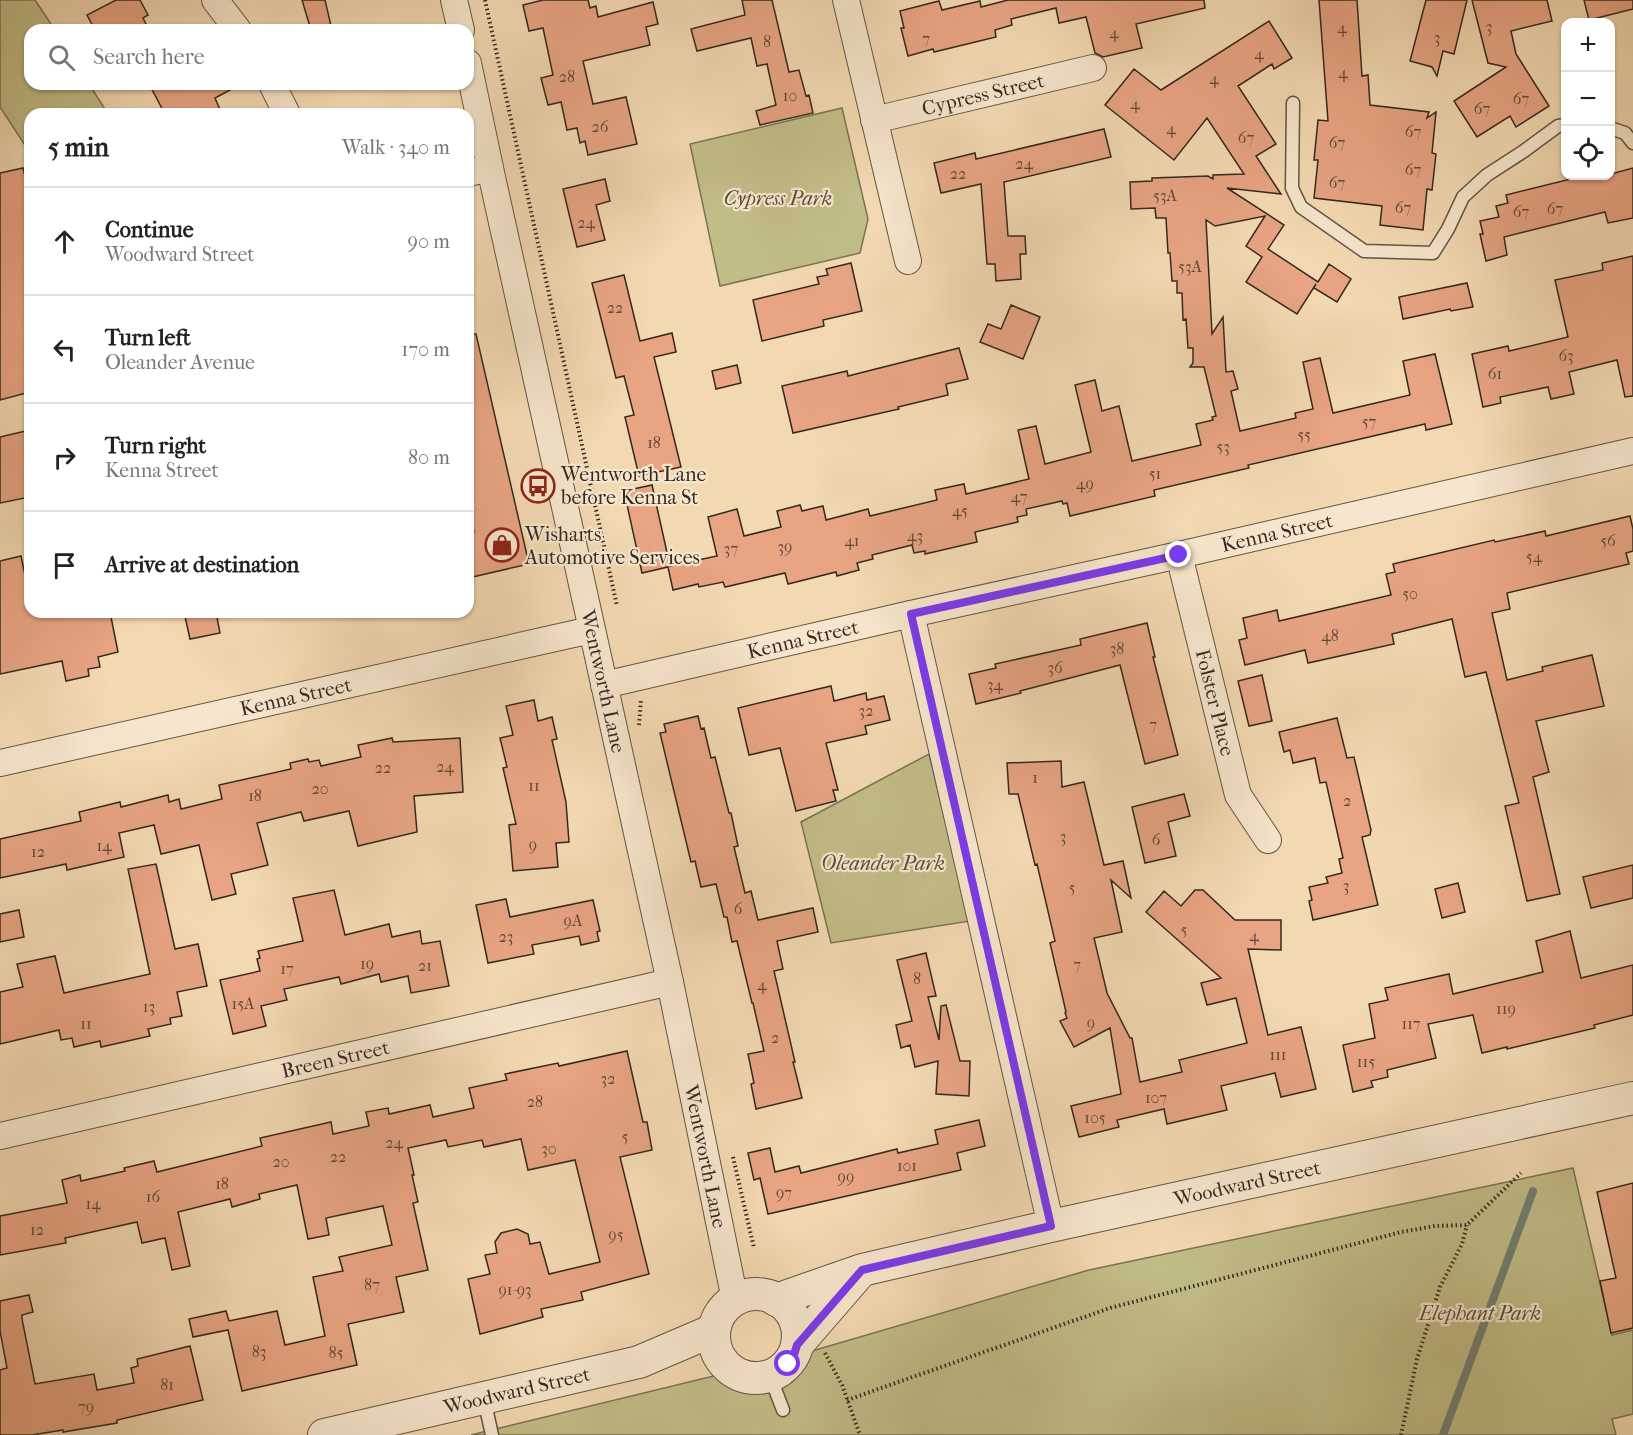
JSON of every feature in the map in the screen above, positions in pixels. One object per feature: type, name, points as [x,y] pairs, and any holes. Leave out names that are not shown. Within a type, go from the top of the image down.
[{"type":"street","points":[[215,0],[233,24]]},
{"type":"street","points":[[454,0],[460,24]]},
{"type":"street","points":[[846,0],[908,261]]},
{"type":"street","name":"Cypress Street","points":[[874,120],[1093,68]]},
{"type":"street","points":[[275,90],[283,108]]},
{"type":"street","name":"Wentworth Lane","points":[[471,90],[473,108]]},
{"type":"street","name":"Wentworth Lane","points":[[474,122],[479,171],[604,685],[670,982],[735,1300]]},
{"type":"street","name":"Kenna Street","points":[[604,685],[1633,450]]},
{"type":"street","name":"Folster Place","points":[[1179,555],[1238,795],[1268,840]]},
{"type":"street","points":[[911,614],[1051,1226]]},
{"type":"street","name":"Kenna Street","points":[[0,763],[591,630]]},
{"type":"street","name":"Breen Street","points":[[0,1136],[670,982]]},
{"type":"street","name":"Woodward Street","points":[[776,1299],[862,1270],[1633,1098]]},
{"type":"street","points":[[804,1337],[798,1333],[795,1321],[788,1309],[776,1299],[753,1294],[735,1300],[722,1311],[714,1330],[716,1350],[726,1366],[735,1373],[747,1377],[770,1377],[788,1364],[804,1337],[862,1270]]},
{"type":"street","name":"Woodward Street","points":[[324,1435],[639,1362],[714,1330]]},
{"type":"street","name":"Woodward Street","points":[[639,1362],[726,1366]]},
{"type":"lane","points":[[1293,103],[1292,188],[1301,207],[1364,252],[1433,253],[1448,229],[1463,197],[1487,175],[1561,126]]},
{"type":"lane","points":[[1615,129],[1625,133],[1633,143]]},
{"type":"lane","points":[[770,1377],[783,1410]]},
{"type":"lane","points":[[484,1398],[492,1435]]},
{"type":"path","points":[[485,0],[617,606]]},
{"type":"path","points":[[1401,1435],[1417,1359],[1440,1287],[1462,1244],[1467,1225],[1521,1173]]},
{"type":"path","points":[[847,1400],[1110,1308],[1401,1232],[1435,1226],[1467,1225]]},
{"type":"path","points":[[804,1337],[842,1384],[860,1435]]},
{"type":"green space","points":[[0,0],[35,0],[51,24],[24,24],[24,90],[93,90],[104,108],[24,108],[24,144],[0,107]]},
{"type":"green space","name":"Cypress Park","points":[[842,108],[868,219],[860,253],[720,286],[690,144]]},
{"type":"green space","name":"Oleander Park","points":[[929,754],[970,921],[831,943],[801,822]]},
{"type":"green space","name":"Elephant Park","points":[[1573,1168],[1612,1335],[1633,1330],[1633,1414],[1612,1419],[1616,1435],[471,1435],[788,1358],[1089,1270]]},
{"type":"building","points":[[116,0],[140,0],[148,15],[143,18],[146,24],[92,24],[87,15]]},
{"type":"building","points":[[302,0],[325,0],[331,24],[309,24]]},
{"type":"building","points":[[543,0],[588,0],[590,8],[596,6],[598,17],[653,2],[658,24],[646,27],[650,45],[583,61],[593,104],[626,97],[637,144],[588,155],[585,141],[580,143],[577,128],[567,130],[561,102],[548,105],[541,78],[553,75],[543,28],[529,31],[523,5]]},
{"type":"building","points":[[742,0],[772,0],[789,72],[799,70],[813,113],[760,125],[756,111],[776,105],[767,64],[757,66],[751,38],[697,51],[691,29],[745,15]]},
{"type":"building","points":[[1008,0],[1204,0],[1205,8],[1136,24],[1142,48],[1103,57],[1095,53],[1086,17],[1059,23],[1056,8],[1011,19],[1012,25],[995,30],[996,37],[908,56],[901,28],[904,28],[900,11],[939,1],[942,10],[980,1],[981,7]]},
{"type":"building","points":[[1319,0],[1357,0],[1362,76],[1368,75],[1370,105],[1429,112],[1427,118],[1436,112],[1432,153],[1436,154],[1432,190],[1427,189],[1423,230],[1380,225],[1382,206],[1314,198],[1318,160],[1314,160],[1318,120],[1328,121]]},
{"type":"building","points":[[1426,0],[1467,0],[1454,54],[1443,51],[1437,76],[1432,67],[1410,61]]},
{"type":"building","points":[[1472,0],[1547,0],[1552,21],[1511,31],[1516,54],[1549,106],[1516,127],[1510,116],[1477,137],[1454,101],[1506,67],[1488,63]]},
{"type":"building","points":[[1584,0],[1633,0],[1633,9],[1588,18]]},
{"type":"building","points":[[1269,21],[1292,58],[1274,69],[1272,64],[1238,86],[1276,144],[1256,156],[1281,194],[1227,188],[1284,225],[1268,249],[1318,282],[1329,264],[1351,279],[1337,302],[1314,288],[1316,284],[1297,314],[1246,282],[1262,257],[1246,246],[1265,216],[1215,226],[1206,220],[1212,334],[1223,317],[1226,372],[1233,371],[1238,389],[1231,391],[1240,431],[1296,418],[1295,413],[1313,409],[1303,362],[1320,358],[1333,413],[1410,395],[1403,361],[1435,354],[1452,424],[1426,430],[1425,424],[1248,465],[1249,468],[1154,490],[1155,496],[1070,516],[1067,503],[1063,504],[1062,501],[1026,509],[1027,515],[1017,517],[1018,522],[975,532],[977,542],[925,554],[925,551],[914,553],[912,545],[872,555],[873,559],[857,563],[859,570],[837,576],[836,572],[788,584],[785,573],[725,587],[723,582],[699,587],[698,584],[673,590],[668,567],[642,573],[624,491],[652,485],[670,566],[717,556],[708,517],[737,509],[744,536],[781,527],[777,511],[800,505],[802,511],[823,506],[826,520],[868,509],[870,516],[937,500],[935,490],[964,484],[966,494],[1029,479],[1018,430],[1036,426],[1045,464],[1091,452],[1075,385],[1095,380],[1102,411],[1119,406],[1132,461],[1201,445],[1196,424],[1213,420],[1212,417],[1216,416],[1204,367],[1190,367],[1193,363],[1193,348],[1188,348],[1186,319],[1183,320],[1182,293],[1177,293],[1177,281],[1172,281],[1166,218],[1156,218],[1155,208],[1131,209],[1130,182],[1152,181],[1152,178],[1208,176],[1213,179],[1213,175],[1244,174],[1207,118],[1174,160],[1105,105],[1134,69],[1161,90]]},
{"type":"building","points":[[152,90],[230,90],[215,98],[219,108],[162,108]]},
{"type":"building","points":[[1104,129],[1111,157],[1004,182],[1008,236],[1025,236],[1026,254],[1020,254],[1021,279],[996,281],[995,264],[987,264],[981,184],[941,193],[934,163],[975,153],[976,159]]},
{"type":"building","points":[[23,168],[24,172],[24,394],[0,400],[0,173]]},
{"type":"building","points":[[1633,168],[1633,218],[1608,223],[1605,212],[1504,237],[1507,255],[1486,261],[1480,234],[1483,234],[1480,221],[1499,217],[1496,206],[1508,203],[1506,195],[1567,180],[1615,180],[1615,173]]},
{"type":"building","points":[[605,179],[610,201],[596,205],[605,240],[577,247],[563,189]]},
{"type":"building","points":[[1633,256],[1633,396],[1625,397],[1617,360],[1569,372],[1574,394],[1551,399],[1548,387],[1500,397],[1501,403],[1483,407],[1472,354],[1508,346],[1509,351],[1568,337],[1555,280],[1603,270],[1602,263]]},
{"type":"building","points":[[851,263],[862,311],[823,320],[824,326],[762,341],[753,300],[819,284],[817,277],[828,275],[826,269]]},
{"type":"building","points":[[624,275],[640,341],[672,333],[676,352],[654,357],[681,467],[639,476],[625,417],[634,415],[624,376],[616,378],[592,283]]},
{"type":"building","points":[[1467,283],[1473,307],[1451,311],[1450,309],[1403,319],[1399,297]]},
{"type":"building","points":[[1011,305],[1040,317],[1023,359],[980,342],[988,324],[1001,329]]},
{"type":"building","points":[[474,334],[476,334],[529,564],[474,577]]},
{"type":"building","points":[[959,348],[968,379],[946,384],[948,395],[898,407],[899,409],[793,433],[782,386],[847,371],[848,376]]},
{"type":"building","points":[[737,365],[741,383],[716,389],[712,371]]},
{"type":"building","points":[[24,431],[24,498],[0,503],[0,437]]},
{"type":"building","points":[[1630,516],[1633,529],[1633,551],[1626,553],[1629,564],[1507,593],[1510,609],[1492,613],[1507,680],[1543,671],[1542,667],[1592,655],[1604,706],[1536,721],[1549,772],[1533,777],[1560,894],[1527,901],[1505,806],[1519,803],[1486,672],[1465,677],[1452,619],[1392,634],[1394,644],[1308,663],[1305,650],[1245,665],[1239,640],[1247,638],[1243,618],[1277,610],[1279,621],[1391,595],[1386,574],[1395,572],[1393,564],[1494,540],[1495,542],[1545,531],[1546,536]]},
{"type":"building","points":[[21,556],[24,570],[24,618],[111,618],[118,652],[98,657],[100,667],[88,669],[89,676],[66,681],[62,661],[0,674],[0,561]]},
{"type":"building","points":[[185,618],[217,618],[220,633],[190,639]]},
{"type":"building","points":[[1147,623],[1155,657],[1153,657],[1178,755],[1145,764],[1120,665],[976,704],[969,674],[996,668],[995,664],[1081,645],[1080,639]]},
{"type":"building","points":[[1262,675],[1272,721],[1249,726],[1238,681]]},
{"type":"building","points":[[831,686],[834,701],[866,693],[867,700],[884,696],[890,720],[865,726],[867,734],[826,743],[838,790],[833,790],[836,801],[796,811],[780,748],[749,755],[738,708]]},
{"type":"building","points":[[534,700],[538,721],[552,717],[557,739],[552,740],[566,802],[569,842],[556,843],[558,867],[513,871],[509,825],[516,824],[503,768],[507,767],[500,738],[513,735],[506,706]]},
{"type":"building","points":[[698,716],[701,729],[704,728],[711,758],[715,757],[729,813],[731,813],[738,846],[734,847],[745,893],[751,891],[758,920],[813,908],[818,932],[777,941],[783,969],[774,971],[802,1098],[756,1109],[748,1054],[764,1051],[753,1003],[737,941],[732,942],[727,917],[724,917],[716,884],[701,887],[695,861],[691,862],[660,733],[666,732],[664,724]]},
{"type":"building","points":[[1337,718],[1347,758],[1354,757],[1371,830],[1370,835],[1362,837],[1378,905],[1313,920],[1309,887],[1328,883],[1326,877],[1342,873],[1339,859],[1343,858],[1326,782],[1320,783],[1315,758],[1293,763],[1290,750],[1284,752],[1279,732]]},
{"type":"building","points":[[392,738],[393,742],[460,738],[463,792],[414,796],[417,832],[358,846],[349,811],[304,821],[301,812],[257,823],[268,865],[231,874],[236,894],[212,900],[199,845],[161,854],[154,825],[119,833],[124,857],[67,870],[66,864],[0,878],[0,839],[81,821],[79,812],[120,802],[121,807],[168,795],[169,802],[179,799],[181,809],[222,799],[219,785],[291,769],[290,763],[308,759],[309,762],[319,760],[321,766],[361,757],[358,745]]},
{"type":"building","points":[[1061,761],[1062,787],[1084,782],[1104,865],[1123,861],[1131,898],[1111,880],[1122,932],[1094,938],[1107,993],[1132,1038],[1140,1082],[1182,1072],[1179,1060],[1247,1043],[1236,998],[1207,1005],[1201,983],[1221,978],[1146,912],[1164,891],[1181,906],[1195,890],[1203,890],[1235,920],[1281,920],[1281,950],[1248,949],[1268,1035],[1301,1027],[1316,1089],[1281,1097],[1275,1073],[1221,1086],[1227,1110],[1167,1124],[1164,1109],[1117,1120],[1119,1127],[1079,1137],[1071,1106],[1121,1094],[1110,1028],[1074,1047],[1060,1021],[1067,1018],[1050,943],[1055,941],[1018,794],[1009,794],[1007,763]]},
{"type":"building","points":[[1184,794],[1190,816],[1168,822],[1176,856],[1145,863],[1132,807]]},
{"type":"building","points":[[156,864],[175,949],[198,944],[207,986],[177,992],[182,1016],[170,1018],[171,1024],[148,1029],[150,1036],[101,1047],[100,1041],[74,1047],[72,1038],[61,1040],[59,1030],[0,1044],[0,992],[23,987],[17,964],[55,956],[64,993],[150,974],[128,869]]},
{"type":"building","points":[[1633,865],[1633,898],[1591,908],[1583,877]]},
{"type":"building","points":[[1458,883],[1465,912],[1442,918],[1435,889]]},
{"type":"building","points":[[334,890],[345,935],[389,924],[392,937],[420,931],[422,944],[440,941],[449,986],[411,993],[408,976],[381,982],[379,974],[341,984],[339,977],[284,989],[287,1000],[261,1006],[266,1026],[233,1034],[220,980],[260,971],[258,951],[303,941],[293,898]]},
{"type":"building","points":[[506,899],[510,917],[593,900],[600,931],[597,932],[599,941],[581,945],[579,936],[532,945],[534,954],[488,963],[476,905]]},
{"type":"building","points":[[19,910],[24,937],[0,942],[0,914]]},
{"type":"building","points":[[1570,931],[1581,978],[1633,965],[1633,1015],[1594,1025],[1595,1028],[1482,1053],[1473,1015],[1428,1024],[1436,1058],[1387,1070],[1388,1077],[1371,1081],[1373,1087],[1353,1092],[1343,1045],[1375,1038],[1369,1004],[1388,1000],[1385,988],[1449,974],[1453,994],[1543,972],[1536,941]]},
{"type":"building","points":[[926,953],[936,996],[928,997],[939,1040],[941,1006],[946,1005],[960,1061],[970,1061],[969,1096],[936,1094],[938,1061],[915,1067],[910,1045],[901,1048],[896,1025],[912,1021],[897,960]]},
{"type":"building","points":[[627,1051],[643,1122],[647,1122],[652,1150],[620,1157],[649,1274],[581,1292],[583,1300],[541,1309],[543,1317],[480,1334],[468,1279],[490,1274],[485,1255],[497,1253],[495,1242],[501,1233],[517,1229],[528,1234],[530,1244],[540,1242],[549,1274],[600,1262],[575,1160],[528,1170],[521,1139],[484,1147],[482,1140],[448,1147],[446,1140],[408,1148],[418,1202],[413,1203],[428,1270],[396,1277],[404,1312],[348,1324],[357,1365],[242,1391],[228,1330],[193,1337],[189,1319],[226,1311],[229,1321],[277,1311],[285,1345],[325,1336],[313,1277],[343,1271],[339,1257],[392,1245],[383,1206],[326,1218],[329,1235],[308,1239],[297,1185],[259,1194],[260,1199],[232,1207],[230,1199],[178,1212],[190,1266],[172,1270],[165,1238],[142,1243],[137,1222],[65,1238],[66,1243],[0,1255],[0,1216],[67,1203],[62,1180],[80,1175],[81,1181],[125,1171],[124,1168],[154,1161],[157,1172],[262,1146],[260,1138],[331,1122],[333,1134],[369,1126],[366,1112],[388,1108],[389,1114],[430,1105],[433,1117],[474,1108],[469,1088],[507,1080],[505,1074],[558,1063],[559,1066]]},
{"type":"building","points":[[979,1120],[985,1146],[957,1153],[961,1170],[768,1214],[760,1178],[754,1180],[748,1153],[770,1148],[775,1172],[799,1166],[801,1173],[897,1149],[898,1153],[938,1144],[935,1130]]},
{"type":"building","points":[[1633,1183],[1633,1328],[1611,1333],[1600,1281],[1616,1278],[1597,1192]]},
{"type":"building","points":[[29,1295],[33,1312],[22,1315],[22,1319],[35,1384],[94,1374],[97,1390],[134,1383],[131,1368],[138,1366],[137,1359],[190,1346],[203,1400],[117,1420],[117,1423],[63,1432],[63,1430],[32,1435],[0,1435],[0,1370],[7,1368],[0,1331],[0,1301]]},
{"type":"waterway","points":[[1443,1435],[1533,1191]]},
{"type":"place","name":"Wentworth Lane before Kenna St","points":[[538,486]]},
{"type":"place","name":"Wisharts Automotive Services","points":[[502,545]]},
{"type":"route","points":[[788,1364],[797,1345],[862,1270],[1051,1226],[911,614],[1179,555]]}]
